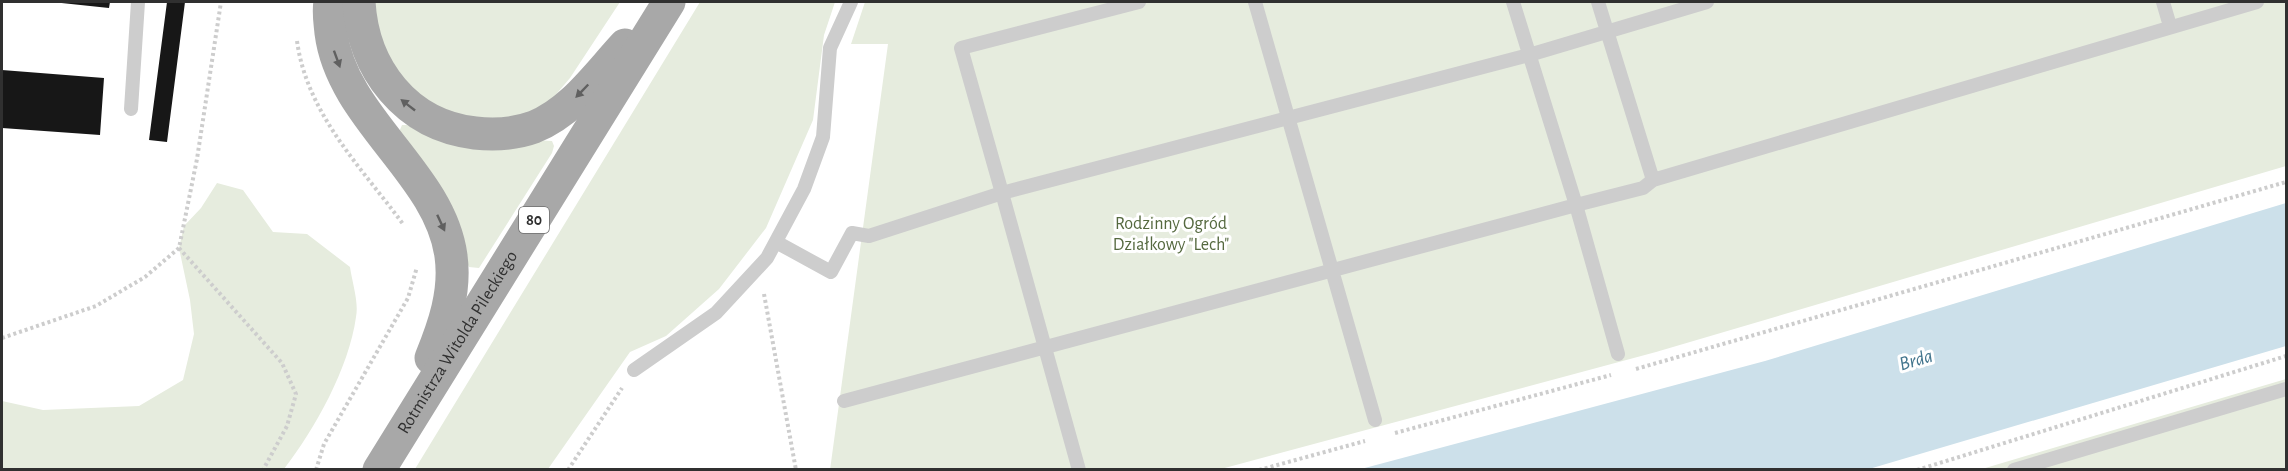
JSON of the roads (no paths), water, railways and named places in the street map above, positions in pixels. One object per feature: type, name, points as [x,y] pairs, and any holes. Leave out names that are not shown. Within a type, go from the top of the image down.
[{"type":"main road","points":[[330,2],[328,9],[333,52],[344,76],[436,212],[446,233],[452,257],[452,283],[446,321],[399,438]]},
{"type":"main road","points":[[359,2],[362,27],[374,65],[400,99],[438,125],[484,134],[507,134],[534,127],[563,110],[667,2]]},
{"type":"main road","name":"Rotmistrza Witolda Pileckiego","points":[[379,470],[667,2]]},
{"type":"lane","points":[[131,109],[138,2]]},
{"type":"lane","points":[[634,370],[716,313],[759,267],[776,242],[804,189],[824,137],[830,48],[851,2]]},
{"type":"lane","points":[[1079,470],[961,48],[1139,2]]},
{"type":"lane","points":[[1255,2],[1375,420]]},
{"type":"lane","points":[[1513,2],[1576,205],[1618,354]]},
{"type":"lane","points":[[1598,2],[1653,180]]},
{"type":"lane","points":[[776,242],[831,272],[852,233],[869,236],[1002,194],[1529,55],[1707,2]]},
{"type":"lane","points":[[2163,2],[2170,26]]},
{"type":"lane","points":[[844,402],[1643,188],[1653,180],[2257,2]]},
{"type":"lane","points":[[2014,470],[2286,389]]},
{"type":"water","name":"Brda","points":[[2286,203],[2286,346],[1869,469],[1361,469],[1765,361]]},
{"type":"park label","name":"Rodzinny Ogród Działkowy \"Lech\"","points":[[1171,234]]}]
